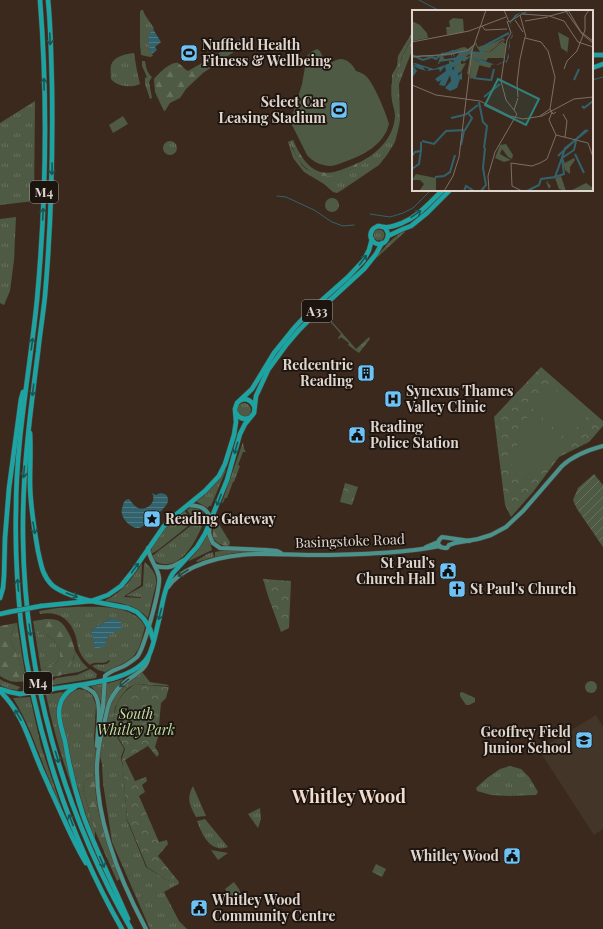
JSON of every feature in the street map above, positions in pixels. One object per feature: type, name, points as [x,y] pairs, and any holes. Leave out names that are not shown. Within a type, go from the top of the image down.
[{"type":"highway","name":"M4","points":[[40,0],[45,123],[44,178],[38,290],[26,382],[18,461],[16,561],[21,624],[34,698],[52,763],[70,818],[97,882]]},
{"type":"highway","name":"M4","points":[[48,0],[52,110],[52,178],[45,296],[24,482],[23,542],[26,601],[35,665],[47,723],[58,761],[83,832],[98,867],[131,929]]},
{"type":"highway","points":[[593,68],[603,64]]},
{"type":"highway","points":[[384,227],[388,232],[386,241],[376,243],[372,239],[371,234],[374,229],[379,226],[384,227],[396,225],[413,217],[442,191]]},
{"type":"highway","points":[[388,236],[411,226],[427,213],[449,191]]},
{"type":"highway","name":"A33","points":[[239,401],[252,389],[274,353],[292,330],[364,260],[372,239]]},
{"type":"highway","name":"A33","points":[[254,407],[256,396],[266,374],[287,344],[312,316],[364,269],[376,254],[382,243]]},
{"type":"highway","name":"M4","points":[[0,598],[4,582],[5,538],[9,488],[21,399],[26,382]]},
{"type":"highway","points":[[0,690],[20,694],[79,685],[105,678],[115,679],[133,671],[142,664],[149,655],[154,641],[167,588],[173,573],[200,542],[205,534],[227,480],[240,434],[245,424],[253,414],[254,407],[252,402],[242,399],[235,406],[235,430],[229,454],[225,464],[212,484],[169,520],[121,586],[108,595],[91,602]]},
{"type":"highway","points":[[235,412],[238,417],[246,419],[249,418]]},
{"type":"highway","name":"M4","points":[[30,419],[30,483],[32,511],[42,569],[48,581],[58,590],[91,602]]},
{"type":"highway","points":[[0,614],[41,606],[91,602],[132,609],[141,616],[149,626],[154,641]]},
{"type":"highway","name":"M4","points":[[79,685],[72,688],[61,700],[60,717],[68,757],[83,814],[102,864],[131,929]]},
{"type":"highway","name":"M4","points":[[0,690],[21,719],[29,736],[40,768],[80,854],[122,929]]},
{"type":"main road","points":[[470,541],[444,537],[440,538],[439,544],[442,548],[447,548],[449,545],[455,543],[470,541],[486,537],[506,527],[524,511],[567,460],[586,451],[603,446]]},
{"type":"main road","points":[[188,505],[205,509],[210,521]]},
{"type":"main road","name":"Basingstoke Road","points":[[210,521],[209,533],[211,539],[215,545],[220,548],[277,551],[281,554]]},
{"type":"main road","points":[[447,538],[449,545]]},
{"type":"main road","name":"Basingstoke Road","points":[[167,588],[173,580],[183,572],[202,563],[242,554],[342,554],[420,549],[439,544]]},
{"type":"main road","points":[[98,730],[104,701],[105,678],[111,671],[127,664],[139,655],[149,626],[159,584],[159,576],[148,548]]},
{"type":"main road","points":[[155,566],[169,568],[186,558]]},
{"type":"main road","points":[[98,755],[103,728],[113,696],[122,684],[143,669],[148,661],[149,655]]},
{"type":"main road","points":[[79,685],[92,691],[97,699],[97,774],[100,803],[111,848],[118,868],[146,929]]},
{"type":"shaded area","points":[[596,715],[603,727],[603,829],[594,835],[539,750]]},
{"type":"green space","points":[[141,10],[143,10],[154,28],[151,31],[149,38],[149,45],[153,56],[150,57],[141,55]]},
{"type":"green space","points":[[412,33],[412,37],[401,59],[394,82],[392,82],[392,75],[397,66],[398,56]]},
{"type":"green space","points":[[412,37],[412,51],[399,84],[400,120],[395,142],[379,165],[337,193],[333,192],[324,184],[304,172],[293,158],[288,142],[290,141],[292,148],[302,165],[312,172],[338,174],[357,167],[358,163],[365,160],[383,145],[391,132],[395,116],[391,89],[392,82],[394,82],[401,60]]},
{"type":"green space","points":[[240,39],[241,47],[203,73],[186,89],[180,98],[170,103],[164,111],[155,92],[154,79],[162,71],[172,64],[178,63],[188,71]]},
{"type":"green space","name":"Select Car Leasing Stadium","points":[[317,49],[320,51],[326,65],[343,59],[350,63],[356,71],[367,77],[377,93],[389,124],[382,138],[371,149],[351,160],[331,166],[317,163],[307,155],[291,120],[302,84],[307,56]]},
{"type":"green space","points":[[134,53],[140,84],[125,86],[117,84],[111,79],[111,65],[115,59]]},
{"type":"green space","points":[[142,61],[145,61],[146,68],[152,77],[149,82],[152,98],[150,99],[145,84],[145,78],[147,77],[142,66]]},
{"type":"green space","points":[[35,101],[34,201],[0,205],[0,123]]},
{"type":"green space","points":[[123,116],[128,124],[113,133],[109,125]]},
{"type":"green space","points":[[293,140],[303,159],[313,169],[319,172],[334,172],[358,163],[357,167],[329,176],[314,173],[307,169],[297,157],[290,141]]},
{"type":"green space","points":[[170,141],[175,143],[177,148],[175,153],[170,155],[165,153],[163,148],[165,143]]},
{"type":"green space","points":[[332,198],[337,200],[339,205],[337,210],[332,212],[327,210],[325,205],[327,200]]},
{"type":"green space","points":[[16,217],[14,260],[10,291],[4,305],[0,303],[0,219]]},
{"type":"green space","points":[[377,230],[381,230],[383,231],[383,239],[377,240],[374,237],[374,233]]},
{"type":"green space","points":[[405,232],[372,262],[391,241]]},
{"type":"green space","points":[[328,317],[356,349],[369,337],[370,339],[359,353],[348,345],[349,343],[341,337],[339,339],[338,338],[341,334],[327,318]]},
{"type":"green space","points":[[541,367],[603,421],[603,426],[589,442],[559,457],[533,492],[511,517],[505,505],[494,417]]},
{"type":"green space","points":[[551,386],[587,416],[567,439],[532,408]]},
{"type":"green space","points":[[244,403],[249,405],[251,410],[249,415],[244,417],[239,415],[237,410],[239,405]]},
{"type":"green space","points":[[531,413],[563,441],[545,462],[513,434]]},
{"type":"green space","points":[[243,442],[246,452],[243,452],[234,482],[227,498],[225,498],[223,503],[222,502]]},
{"type":"green space","points":[[519,443],[543,464],[530,480],[505,458]]},
{"type":"green space","points":[[225,469],[226,470],[211,506],[208,508],[197,502],[219,478]]},
{"type":"green space","points":[[594,474],[603,485],[603,547],[577,509],[573,500],[578,488]]},
{"type":"green space","points":[[345,483],[358,487],[352,505],[340,502]]},
{"type":"green space","points":[[190,508],[204,512],[194,521],[187,510]]},
{"type":"green space","points":[[185,511],[193,522],[151,554],[158,536],[175,518]]},
{"type":"green space","points":[[206,514],[200,532],[191,548],[179,560],[164,564],[157,562],[154,559],[152,556]]},
{"type":"green space","points":[[217,521],[230,542],[229,546],[219,544],[214,538],[213,530]]},
{"type":"green space","points":[[208,534],[212,550],[189,561],[198,550]]},
{"type":"green space","points":[[226,550],[253,552],[234,553],[215,557],[215,552]]},
{"type":"green space","points":[[213,552],[214,557],[196,561],[207,554]]},
{"type":"green space","points":[[145,562],[154,572],[156,577],[156,584],[148,618],[134,607],[106,601],[127,584],[142,563],[141,585],[124,597],[141,597],[127,595],[143,586]]},
{"type":"green space","points":[[263,579],[291,581],[289,628],[281,632],[268,596]]},
{"type":"green space","points":[[103,607],[114,608],[133,614],[145,627],[136,653],[128,661],[105,672],[98,670],[92,666],[103,665],[110,661],[90,665],[81,654],[75,634],[66,619],[51,613],[40,614],[39,611],[57,608]],"holes":[[[111,618],[113,632],[108,636],[105,643],[95,648],[91,631],[93,629]]]},
{"type":"green space","points":[[46,619],[56,620],[62,623],[73,643],[75,654],[68,668],[61,675],[42,678],[41,670],[55,664],[60,655],[59,648],[53,639],[45,634],[35,633],[33,621]]},
{"type":"green space","points":[[16,623],[25,681],[19,660],[11,641],[11,635]]},
{"type":"green space","points":[[16,623],[11,635],[11,641],[19,660],[25,681],[12,682],[0,676],[0,626]]},
{"type":"green space","points":[[35,633],[50,637],[59,648],[60,652],[59,659],[54,665],[45,667],[41,670]]},
{"type":"green space","points":[[75,651],[88,668],[79,672],[53,676],[62,674],[74,658]]},
{"type":"green space","points":[[90,669],[97,674],[96,678],[53,685],[51,682],[56,678],[77,675]]},
{"type":"green space","points":[[142,672],[150,682],[169,685],[136,684],[128,688],[121,696],[115,708],[111,735],[116,735],[124,749],[121,757],[127,820],[146,867],[165,879],[178,884],[164,892],[179,921],[187,929],[150,929],[112,842],[103,783],[100,756],[101,744],[109,708],[113,698],[119,688]]},
{"type":"green space","points":[[0,679],[20,688],[18,690],[9,689],[0,685]]},
{"type":"green space","points":[[123,679],[112,693],[104,716],[106,684]]},
{"type":"green space","points":[[589,681],[593,681],[597,687],[593,693],[589,693],[585,689],[585,685]]},
{"type":"green space","points":[[102,684],[101,702],[97,693],[91,686]]},
{"type":"green space","name":"South Whitley Park","points":[[136,684],[169,687],[166,698],[161,703],[158,737],[155,747],[159,754],[157,757],[148,746],[125,760],[135,781],[146,777],[147,781],[142,785],[145,792],[139,796],[159,842],[167,840],[168,844],[158,856],[179,882],[178,885],[165,879],[147,867],[127,819],[122,758],[125,749],[117,735],[111,734],[119,699]]},
{"type":"green space","points":[[79,689],[85,690],[92,695],[96,705],[94,739],[96,752],[95,773],[85,781],[83,789],[95,831],[95,840],[77,785],[61,716],[61,708],[65,698]]},
{"type":"green space","points":[[63,692],[58,704],[58,717],[69,772],[80,810],[61,753],[46,695]]},
{"type":"green space","points":[[462,692],[475,698],[475,702],[466,705],[460,696],[460,693]]},
{"type":"green space","points":[[30,697],[41,746],[63,812],[29,730],[13,698]]},
{"type":"green space","points":[[146,716],[153,716],[153,729],[147,729]]},
{"type":"green space","points":[[510,766],[521,769],[529,777],[538,792],[536,795],[491,795],[477,791],[476,788],[487,778],[500,769]]},
{"type":"green space","points":[[95,773],[95,790],[100,817],[120,879],[117,881],[95,831],[83,789],[85,781]]},
{"type":"green space","points":[[193,786],[206,816],[196,817],[192,809],[189,798]]},
{"type":"green space","points":[[260,808],[261,819],[258,828],[248,814]]},
{"type":"green space","points":[[205,819],[228,847],[218,848],[207,841],[197,821]]},
{"type":"green space","points":[[211,850],[228,853],[218,860]]},
{"type":"green space","points":[[376,864],[386,869],[382,877],[372,872]]},
{"type":"green space","points":[[234,882],[239,889],[243,900],[235,905],[225,889]]},
{"type":"water","points":[[153,29],[161,42],[155,47],[157,50],[152,54],[148,41],[149,35]]},
{"type":"water","points":[[152,493],[156,495],[161,493],[166,495],[168,499],[167,504],[160,512],[153,510],[148,512],[147,521],[142,527],[135,528],[128,524],[122,514],[124,502],[129,499],[138,508],[145,508],[150,505],[153,500]]},
{"type":"water","points":[[111,618],[122,623],[121,630],[110,635],[105,646],[95,649],[91,631]]},
{"type":"waterway","points":[[419,0],[438,10]]},
{"type":"waterway","points":[[593,80],[603,77]]},
{"type":"waterway","points":[[370,214],[390,217],[403,213],[413,208],[430,191]]},
{"type":"waterway","points":[[277,196],[286,197],[314,210],[332,222],[343,226],[354,225]]},
{"type":"place","name":"Nuffield Health Fitness & Wellbeing","points":[[189,53]]},
{"type":"place","name":"Select Car Leasing Stadium","points":[[339,110]]},
{"type":"place","name":"Redcentric Reading","points":[[366,373]]},
{"type":"place","name":"Synexus Thames Valley Clinic","points":[[393,399]]},
{"type":"place","name":"Reading Police Station","points":[[357,435]]},
{"type":"place","name":"Reading Gateway","points":[[152,519]]},
{"type":"place","name":"St Paul's Church Hall","points":[[448,571]]},
{"type":"place","name":"St Paul's Church","points":[[457,589]]},
{"type":"place","name":"Geoffrey Field Junior School","points":[[584,740]]},
{"type":"place","name":"Whitley Wood","points":[[512,856]]},
{"type":"place","name":"Whitley Wood Community Centre","points":[[199,908]]},
{"type":"district","name":"Whitley Wood","points":[[349,797]]}]
